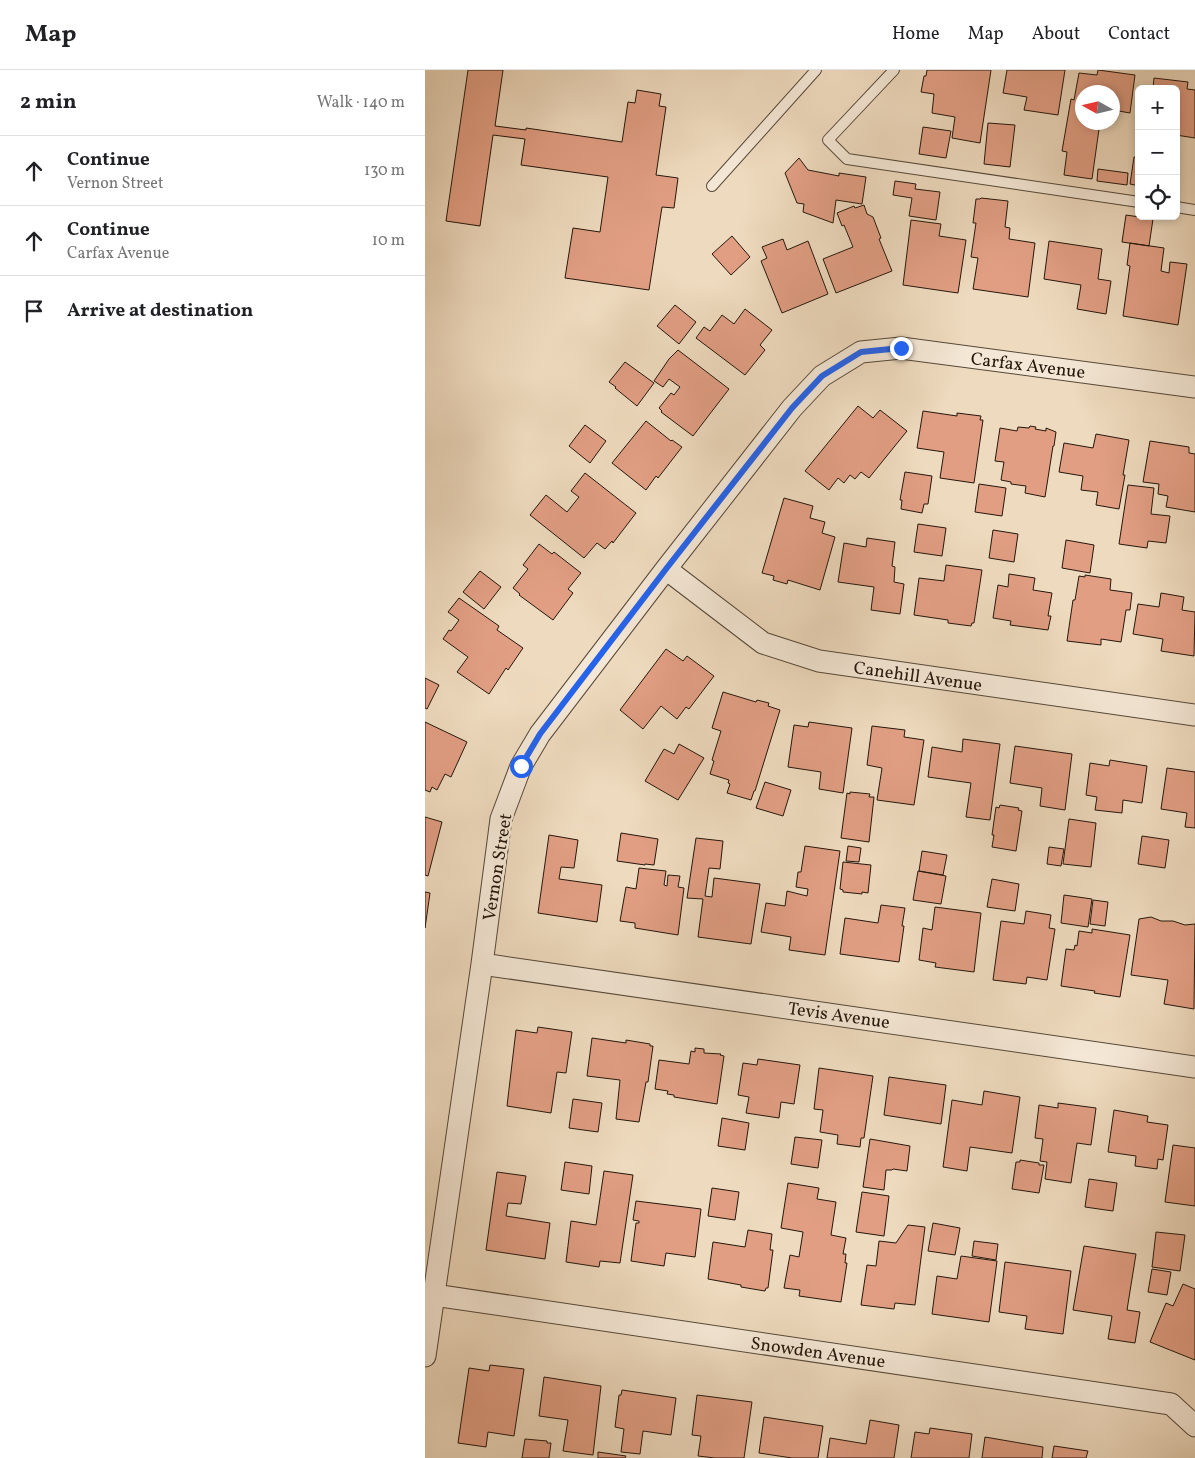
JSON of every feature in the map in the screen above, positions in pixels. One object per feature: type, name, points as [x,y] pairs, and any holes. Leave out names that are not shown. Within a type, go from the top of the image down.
[{"type":"street","name":"Carfax Avenue","points":[[861,352],[901,348],[1195,387]]},
{"type":"street","name":"Vernon Street","points":[[425,1356],[482,964],[501,819],[521,766],[540,734],[792,408],[822,376],[861,352]]},
{"type":"street","name":"Canehill Avenue","points":[[666,569],[763,643],[819,662],[1195,715]]},
{"type":"street","name":"Tevis Avenue","points":[[482,964],[1195,1067]]},
{"type":"street","name":"Snowden Avenue","points":[[434,1295],[1171,1404],[1195,1426]]},
{"type":"lane","points":[[712,186],[816,70]]},
{"type":"lane","points":[[894,70],[828,140],[847,159],[1135,201]]},
{"type":"lane","points":[[1180,208],[1195,210]]},
{"type":"building","points":[[468,70],[503,70],[495,126],[526,130],[526,128],[622,142],[628,102],[635,103],[637,90],[661,94],[659,106],[666,107],[656,175],[678,178],[674,208],[662,207],[649,290],[565,278],[573,228],[600,232],[608,177],[521,165],[525,139],[493,135],[480,226],[446,221]]},
{"type":"building","points":[[927,70],[991,70],[980,143],[952,138],[955,117],[932,113],[934,94],[921,92]]},
{"type":"building","points":[[1007,70],[1065,70],[1058,115],[1024,110],[1027,97],[1003,93]]},
{"type":"building","points":[[1098,70],[1135,75],[1130,113],[1120,111],[1120,85],[1077,85],[1079,73],[1097,75]]},
{"type":"building","points":[[1154,78],[1188,82],[1187,89],[1195,90],[1195,138],[1180,136],[1180,85],[1153,85]]},
{"type":"building","points":[[1075,95],[1075,130],[1099,130],[1092,179],[1064,175],[1067,152],[1062,151],[1071,99],[1074,100]]},
{"type":"building","points":[[988,123],[1015,125],[1010,167],[984,164]]},
{"type":"building","points":[[923,127],[951,131],[946,158],[919,154]]},
{"type":"building","points":[[1134,157],[1135,157],[1135,185],[1130,184]]},
{"type":"building","points":[[799,158],[808,170],[839,176],[839,173],[866,177],[862,204],[836,200],[833,223],[803,212],[804,204],[797,203],[785,173]]},
{"type":"building","points":[[1098,169],[1128,173],[1127,185],[1097,181]]},
{"type":"building","points":[[895,181],[916,184],[915,189],[940,192],[936,220],[909,216],[912,198],[893,195]]},
{"type":"building","points":[[976,199],[1008,201],[1005,227],[1010,228],[1009,239],[1035,243],[1028,297],[973,289],[978,258],[971,257],[976,223],[973,223]]},
{"type":"building","points":[[864,205],[867,214],[873,217],[881,238],[879,239],[892,271],[836,293],[823,259],[853,247],[837,213],[854,206],[855,208]]},
{"type":"building","points":[[1126,215],[1135,216],[1135,220],[1153,220],[1149,246],[1122,242]]},
{"type":"building","points":[[911,220],[941,224],[939,236],[966,240],[958,293],[903,285]]},
{"type":"building","points":[[732,236],[750,257],[731,275],[712,254]]},
{"type":"building","points":[[783,239],[787,250],[808,241],[828,294],[782,313],[761,261],[767,258],[762,247]]},
{"type":"building","points":[[1049,241],[1102,249],[1098,279],[1111,281],[1106,314],[1077,309],[1081,285],[1044,279]]},
{"type":"building","points":[[1130,243],[1164,248],[1161,271],[1169,273],[1170,262],[1187,264],[1178,325],[1123,316],[1130,266],[1127,265]]},
{"type":"building","points":[[675,305],[696,322],[679,344],[657,326]]},
{"type":"building","points":[[745,309],[772,330],[760,345],[765,350],[745,375],[696,338],[704,327],[710,331],[722,315],[734,324]]},
{"type":"building","points":[[678,350],[729,389],[693,436],[661,412],[659,408],[671,393],[674,395],[680,387],[669,379],[663,387],[654,381],[669,359]]},
{"type":"building","points":[[625,362],[654,383],[637,406],[609,382]]},
{"type":"building","points":[[858,406],[873,418],[880,410],[907,431],[869,478],[861,472],[855,479],[850,475],[844,483],[838,478],[829,490],[805,471]]},
{"type":"building","points":[[923,411],[957,416],[957,413],[981,416],[980,420],[983,420],[974,483],[940,478],[944,452],[917,448]]},
{"type":"building","points":[[646,421],[671,441],[682,447],[646,490],[612,463]]},
{"type":"building","points":[[585,425],[606,441],[590,463],[569,446]]},
{"type":"building","points":[[1030,426],[1036,427],[1035,429],[1046,431],[1046,428],[1056,432],[1045,497],[1025,493],[1026,486],[1011,484],[1011,482],[1001,480],[1004,462],[995,461],[1000,428],[1017,431],[1018,427],[1029,428]]},
{"type":"building","points":[[1096,434],[1129,440],[1119,509],[1096,505],[1098,492],[1081,490],[1083,476],[1059,472],[1064,443],[1093,448]]},
{"type":"building","points":[[1150,441],[1189,447],[1189,453],[1195,454],[1195,512],[1166,507],[1168,496],[1158,494],[1159,484],[1143,482]]},
{"type":"building","points":[[905,472],[932,476],[928,504],[924,504],[922,513],[901,509],[902,500],[900,500]]},
{"type":"building","points":[[585,473],[636,513],[613,543],[612,541],[605,549],[597,543],[584,558],[530,515],[546,495],[567,512],[579,497],[571,491]]},
{"type":"building","points":[[979,484],[1006,488],[1002,516],[975,512]]},
{"type":"building","points":[[1128,485],[1154,488],[1151,514],[1170,516],[1166,543],[1148,541],[1147,548],[1119,544]]},
{"type":"building","points":[[784,498],[813,506],[810,518],[825,522],[822,533],[835,537],[820,590],[788,580],[787,584],[773,580],[774,576],[762,573]]},
{"type":"building","points":[[918,524],[946,528],[942,556],[914,552]]},
{"type":"building","points":[[993,530],[1018,534],[1014,562],[989,558]]},
{"type":"building","points":[[867,538],[895,542],[892,566],[895,567],[894,582],[904,584],[900,614],[871,610],[874,587],[838,582],[844,543],[866,547]]},
{"type":"building","points":[[1066,540],[1094,545],[1090,573],[1062,568]]},
{"type":"building","points":[[539,544],[552,554],[554,552],[581,573],[568,589],[573,593],[553,620],[519,595],[513,588],[528,569],[523,565]]},
{"type":"building","points":[[946,565],[982,570],[974,623],[971,626],[948,623],[948,620],[914,615],[919,578],[944,581]]},
{"type":"building","points":[[480,571],[501,587],[484,609],[463,592]]},
{"type":"building","points":[[1009,574],[1035,578],[1033,590],[1052,593],[1048,616],[1051,616],[1048,630],[1010,625],[1011,621],[993,618],[998,585],[1008,587]]},
{"type":"building","points":[[1085,575],[1111,579],[1110,590],[1132,593],[1130,610],[1126,610],[1121,642],[1101,639],[1101,645],[1067,641],[1073,600],[1075,600],[1079,576],[1085,577]]},
{"type":"building","points":[[1161,593],[1184,597],[1182,610],[1195,612],[1194,656],[1161,651],[1163,639],[1133,634],[1138,604],[1159,607]]},
{"type":"building","points":[[459,598],[499,626],[497,630],[523,648],[508,670],[506,668],[489,694],[457,672],[468,657],[443,639],[459,620],[448,612]]},
{"type":"building","points":[[666,649],[683,661],[687,656],[714,676],[689,709],[686,707],[677,719],[661,706],[643,729],[620,710]]},
{"type":"building","points":[[425,678],[439,685],[427,709],[425,708]]},
{"type":"building","points":[[723,692],[756,702],[757,700],[769,703],[768,706],[780,710],[751,800],[727,793],[730,784],[728,783],[729,780],[710,774],[714,761],[712,760],[721,731],[712,728]]},
{"type":"building","points":[[425,722],[467,742],[451,777],[445,774],[437,790],[432,787],[430,792],[425,790]]},
{"type":"building","points":[[809,722],[852,728],[843,793],[819,789],[821,772],[788,767],[794,725],[808,727]]},
{"type":"building","points":[[872,726],[905,730],[904,737],[924,740],[914,805],[877,800],[882,768],[867,765]]},
{"type":"building","points":[[963,739],[1000,744],[990,820],[966,817],[971,783],[928,777],[932,747],[962,752]]},
{"type":"building","points":[[679,744],[704,758],[678,800],[645,781],[664,749],[674,754]]},
{"type":"building","points":[[1015,746],[1072,754],[1065,810],[1040,806],[1042,788],[1010,783]]},
{"type":"building","points":[[1110,760],[1147,766],[1142,803],[1123,800],[1122,813],[1095,810],[1097,797],[1086,795],[1090,763],[1109,766]]},
{"type":"building","points":[[1167,768],[1195,772],[1195,828],[1185,827],[1187,813],[1161,809]]},
{"type":"building","points":[[765,782],[791,790],[783,816],[756,808]]},
{"type":"building","points":[[850,792],[870,794],[869,797],[874,797],[869,842],[841,838],[847,793],[850,794]]},
{"type":"building","points":[[1000,805],[1019,808],[1018,810],[1022,811],[1016,851],[992,847],[996,807],[999,808]]},
{"type":"building","points":[[425,817],[442,822],[428,876],[425,875]]},
{"type":"building","points":[[1069,819],[1096,823],[1091,867],[1063,864]]},
{"type":"building","points":[[621,833],[658,839],[654,865],[617,861]]},
{"type":"building","points":[[549,835],[578,840],[574,868],[561,867],[559,879],[602,885],[597,922],[538,913]]},
{"type":"building","points":[[1142,836],[1169,840],[1165,868],[1138,864]]},
{"type":"building","points":[[696,838],[723,841],[720,869],[709,868],[705,896],[712,897],[714,878],[760,884],[751,944],[698,937],[703,899],[687,898]]},
{"type":"building","points":[[805,846],[840,851],[825,955],[789,950],[791,937],[761,932],[766,903],[785,906],[787,891],[807,896],[808,889],[796,887],[798,872],[801,872]]},
{"type":"building","points":[[848,846],[861,848],[859,862],[846,861]]},
{"type":"building","points":[[1049,847],[1064,849],[1061,866],[1047,864]]},
{"type":"building","points":[[922,851],[947,855],[943,875],[919,871]]},
{"type":"building","points":[[843,862],[871,865],[868,893],[843,892],[840,889]]},
{"type":"building","points":[[639,868],[666,871],[664,885],[667,886],[668,875],[680,876],[678,887],[684,888],[678,935],[635,928],[635,923],[620,921],[626,887],[636,889]]},
{"type":"building","points":[[918,871],[946,876],[941,904],[913,900]]},
{"type":"building","points":[[992,879],[1019,884],[1015,911],[987,907]]},
{"type":"building","points":[[425,892],[430,893],[425,928]]},
{"type":"building","points":[[1064,895],[1092,899],[1088,927],[1061,923]]},
{"type":"building","points":[[1093,900],[1108,902],[1105,926],[1090,924]]},
{"type":"building","points":[[881,905],[905,908],[899,962],[840,954],[845,918],[878,923]]},
{"type":"building","points":[[935,907],[981,913],[974,972],[935,967],[936,963],[919,960],[923,928],[932,930]]},
{"type":"building","points":[[1026,911],[1051,915],[1049,928],[1055,929],[1047,980],[1027,977],[1026,984],[993,980],[1001,921],[1024,924]]},
{"type":"building","points":[[1151,917],[1161,921],[1173,921],[1185,925],[1195,924],[1194,1009],[1164,1004],[1168,980],[1131,975],[1139,919]]},
{"type":"building","points":[[1092,929],[1130,935],[1120,997],[1061,986],[1066,949],[1074,950],[1075,945],[1077,946],[1079,931],[1092,933]]},
{"type":"building","points":[[538,1027],[572,1032],[566,1073],[557,1072],[551,1113],[507,1106],[516,1030],[537,1033]]},
{"type":"building","points":[[592,1038],[626,1043],[626,1040],[653,1046],[648,1082],[646,1082],[639,1122],[616,1119],[620,1080],[587,1076]]},
{"type":"building","points":[[695,1048],[704,1049],[704,1053],[721,1054],[724,1056],[717,1104],[674,1097],[674,1095],[667,1094],[668,1091],[655,1089],[659,1060],[689,1064],[691,1051],[695,1052]]},
{"type":"building","points":[[758,1059],[800,1065],[794,1104],[781,1102],[779,1118],[746,1113],[749,1097],[738,1095],[743,1063],[757,1065]]},
{"type":"building","points":[[819,1068],[873,1076],[864,1138],[861,1138],[860,1147],[837,1144],[838,1135],[820,1132],[823,1110],[814,1109]]},
{"type":"building","points":[[889,1077],[946,1085],[941,1124],[884,1115]]},
{"type":"building","points":[[984,1091],[1020,1097],[1012,1153],[970,1147],[967,1171],[943,1167],[952,1100],[982,1105]]},
{"type":"building","points":[[573,1099],[602,1103],[598,1132],[569,1128]]},
{"type":"building","points":[[1058,1103],[1096,1108],[1091,1145],[1077,1143],[1071,1183],[1045,1179],[1047,1162],[1040,1161],[1043,1139],[1035,1138],[1039,1105],[1058,1108]]},
{"type":"building","points":[[1114,1110],[1148,1116],[1147,1122],[1168,1125],[1163,1160],[1158,1159],[1157,1169],[1135,1166],[1136,1156],[1108,1152]]},
{"type":"building","points":[[722,1118],[749,1123],[745,1150],[718,1146]]},
{"type":"building","points":[[795,1137],[822,1140],[818,1168],[791,1164]]},
{"type":"building","points":[[870,1139],[910,1146],[907,1171],[886,1170],[884,1190],[863,1187]]},
{"type":"building","points":[[1173,1145],[1195,1148],[1195,1206],[1165,1202]]},
{"type":"building","points":[[1020,1160],[1044,1165],[1039,1193],[1012,1189],[1016,1162],[1020,1162]]},
{"type":"building","points":[[565,1162],[592,1166],[589,1194],[561,1190]]},
{"type":"building","points":[[604,1171],[633,1175],[620,1263],[600,1261],[599,1267],[566,1262],[571,1221],[596,1225]]},
{"type":"building","points":[[497,1172],[526,1176],[521,1204],[508,1203],[506,1216],[550,1223],[545,1259],[486,1250]]},
{"type":"building","points":[[1089,1179],[1117,1183],[1113,1211],[1085,1207]]},
{"type":"building","points":[[788,1183],[819,1188],[817,1199],[836,1202],[831,1235],[846,1238],[843,1254],[846,1254],[845,1263],[847,1263],[841,1302],[799,1296],[800,1290],[784,1288],[790,1255],[799,1257],[803,1232],[781,1228]]},
{"type":"building","points":[[712,1188],[739,1192],[735,1220],[708,1216]]},
{"type":"building","points":[[862,1192],[889,1196],[884,1236],[856,1232]]},
{"type":"building","points":[[636,1201],[701,1209],[695,1257],[666,1253],[664,1266],[631,1261],[636,1223],[639,1223],[639,1221],[633,1220]]},
{"type":"building","points":[[933,1223],[960,1228],[955,1255],[928,1251]]},
{"type":"building","points":[[908,1225],[925,1227],[915,1305],[895,1303],[894,1309],[861,1305],[867,1265],[876,1266],[879,1241],[896,1243]]},
{"type":"building","points":[[748,1230],[772,1234],[770,1250],[773,1250],[768,1288],[765,1291],[708,1279],[713,1242],[745,1247]]},
{"type":"building","points":[[1156,1232],[1185,1235],[1180,1271],[1152,1267]]},
{"type":"building","points":[[974,1241],[998,1244],[996,1260],[972,1256]]},
{"type":"building","points":[[1084,1246],[1136,1254],[1127,1310],[1140,1312],[1135,1343],[1108,1339],[1112,1316],[1073,1310]]},
{"type":"building","points":[[961,1256],[997,1261],[989,1322],[932,1314],[937,1276],[957,1279]]},
{"type":"building","points":[[1005,1262],[1071,1271],[1063,1334],[1025,1329],[1027,1316],[999,1312]]},
{"type":"building","points":[[1152,1269],[1171,1272],[1167,1295],[1148,1292]]},
{"type":"building","points":[[1183,1284],[1195,1289],[1195,1360],[1150,1342],[1166,1303],[1173,1306]]},
{"type":"building","points":[[490,1365],[524,1369],[514,1436],[488,1432],[486,1447],[458,1443],[469,1368],[489,1371]]},
{"type":"building","points":[[544,1377],[601,1386],[593,1455],[563,1451],[568,1420],[539,1416]]},
{"type":"building","points":[[622,1390],[676,1398],[671,1435],[643,1431],[640,1454],[621,1452],[624,1429],[615,1427],[619,1395],[621,1395]]},
{"type":"building","points":[[697,1395],[752,1402],[744,1458],[698,1456],[701,1436],[692,1435]]},
{"type":"building","points":[[764,1417],[823,1426],[818,1458],[792,1458],[759,1453]]},
{"type":"building","points":[[870,1420],[899,1425],[894,1458],[827,1458],[830,1438],[866,1444]]},
{"type":"building","points":[[930,1428],[972,1434],[969,1458],[911,1458],[915,1432],[929,1434]]},
{"type":"building","points":[[985,1437],[1043,1447],[1042,1458],[982,1458]]},
{"type":"building","points":[[525,1439],[551,1443],[549,1458],[522,1458]]},
{"type":"building","points":[[1054,1446],[1088,1451],[1086,1458],[1052,1458]]},
{"type":"building","points":[[598,1452],[626,1456],[625,1458],[598,1458]]},
{"type":"route","points":[[521,766],[540,734],[792,408],[822,376],[861,352],[901,348]]}]
